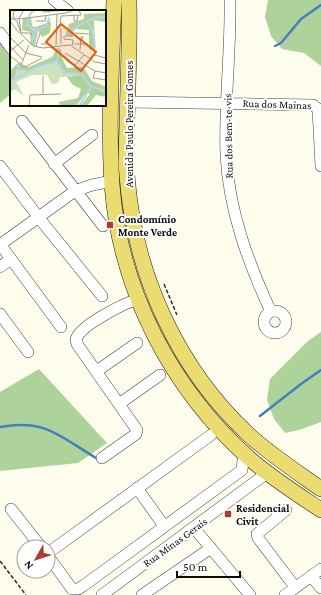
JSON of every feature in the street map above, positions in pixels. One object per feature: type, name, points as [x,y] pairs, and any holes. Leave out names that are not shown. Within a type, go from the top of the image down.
[{"type":"main road","name":"Avenida Paulo Pereira Gomes","points":[[114,0],[109,15],[112,181],[119,236],[139,299],[160,346],[177,374],[219,428],[247,456],[267,473],[321,510]]},
{"type":"main road","name":"Avenida Paulo Pereira Gomes","points":[[129,0],[126,166],[133,221],[142,260],[167,324],[198,376],[240,426],[265,448],[321,490]]},
{"type":"street","points":[[54,0],[67,10]]},
{"type":"street","name":"Rua dos Bem-te-vis","points":[[230,0],[226,155],[234,213],[242,242],[253,273],[271,312]]},
{"type":"street","points":[[0,33],[10,47]]},
{"type":"street","name":"Rua dos Mainas","points":[[128,102],[316,105],[318,109],[321,166]]},
{"type":"street","points":[[22,121],[103,226]]},
{"type":"street","points":[[54,164],[92,135]]},
{"type":"street","points":[[0,166],[39,218],[102,296]]},
{"type":"street","points":[[61,328],[0,244],[39,218],[75,191],[92,185],[112,181]]},
{"type":"street","points":[[0,267],[11,259]]},
{"type":"street","points":[[102,458],[137,432],[137,430],[78,344],[77,336],[116,308],[139,299]]},
{"type":"street","points":[[0,314],[28,352]]},
{"type":"street","points":[[97,371],[136,343]]},
{"type":"street","points":[[119,404],[160,375]]},
{"type":"street","points":[[56,547],[211,435]]},
{"type":"street","points":[[56,567],[69,586],[78,589],[242,470],[243,460],[247,456]]},
{"type":"street","name":"Rua Minas Gerais","points":[[102,595],[267,473]]},
{"type":"street","points":[[137,488],[164,526]]},
{"type":"street","points":[[11,508],[35,539]]},
{"type":"street","points":[[286,510],[256,534],[295,587]]},
{"type":"street","points":[[194,528],[250,595]]},
{"type":"street","points":[[142,595],[211,548]]},
{"type":"street","points":[[285,595],[321,569]]},
{"type":"street","points":[[311,576],[321,588]]},
{"type":"path","points":[[161,278],[179,320]]},
{"type":"path","points":[[0,561],[26,595]]},
{"type":"green space","points":[[268,0],[321,0],[321,66],[304,53],[282,49],[271,36],[265,17]]},
{"type":"green space","points":[[0,35],[10,49],[10,95],[0,103]]},
{"type":"green space","points":[[321,332],[321,422],[299,430],[285,433],[274,419],[267,400],[270,379],[308,341]]},
{"type":"green space","points":[[39,369],[107,443],[78,463],[0,471],[0,392]]},
{"type":"waterway","points":[[275,46],[281,43],[301,19],[321,5]]},
{"type":"waterway","points":[[260,416],[321,370]]},
{"type":"waterway","points":[[0,427],[16,425],[41,427],[61,436],[96,458]]},
{"type":"place","name":"Condomínio Monte Verde","points":[[110,225]]},
{"type":"place","name":"Residencial Civit","points":[[228,514]]}]
